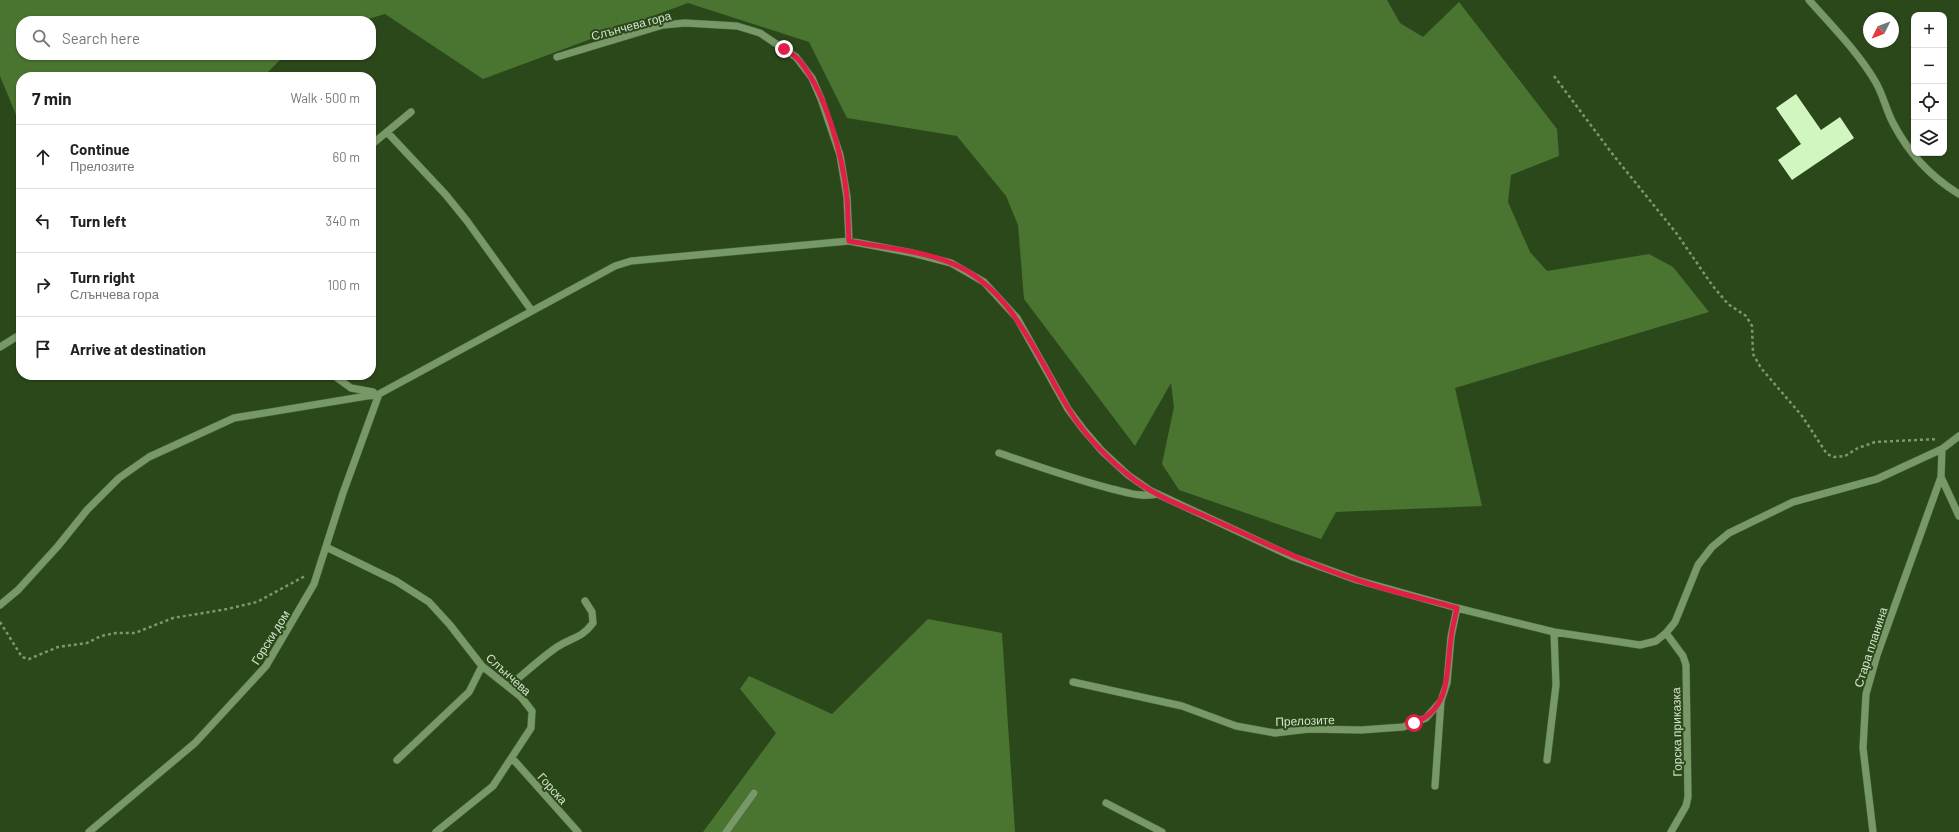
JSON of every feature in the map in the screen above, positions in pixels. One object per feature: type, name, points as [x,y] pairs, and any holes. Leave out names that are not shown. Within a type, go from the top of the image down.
[{"type":"street","points":[[1809,0],[1851,47],[1876,81],[1893,123],[1920,162],[1941,183],[1959,194]]},
{"type":"street","name":"Слънчева гора","points":[[557,57],[663,26],[685,23],[737,26],[760,34],[796,57],[812,78],[821,99],[840,155],[847,197],[849,241]]},
{"type":"street","points":[[376,140],[411,112]]},
{"type":"street","points":[[387,132],[454,206],[532,311]]},
{"type":"street","points":[[0,605],[18,590],[58,546],[87,510],[119,478],[149,457],[234,418],[379,394],[615,266],[631,261],[849,241],[912,253],[951,263],[984,282],[1017,318],[1068,409],[1083,429],[1102,451],[1128,475],[1157,494],[1293,557],[1357,580],[1457,608],[1554,632],[1640,645],[1656,641],[1666,633],[1675,622],[1698,565],[1712,547],[1729,533],[1793,502],[1877,479],[1942,449],[1958,437]]},
{"type":"street","points":[[0,347],[16,337]]},
{"type":"street","points":[[341,380],[351,388],[379,394]]},
{"type":"street","name":"Горски дом","points":[[89,832],[195,743],[266,666],[314,584],[343,493],[379,394]]},
{"type":"street","points":[[1942,449],[1941,476],[1959,516]]},
{"type":"street","points":[[1000,453],[1071,479],[1130,493],[1150,496],[1157,494]]},
{"type":"street","name":"Стара планина","points":[[1873,832],[1863,748],[1866,694],[1877,655],[1941,476]]},
{"type":"street","name":"Слънчева","points":[[326,547],[396,581],[429,602],[450,624],[482,666],[521,696],[532,711],[531,728],[493,786],[436,832]]},
{"type":"street","points":[[509,686],[558,646],[581,636],[588,629],[593,623],[592,612],[585,601]]},
{"type":"street","name":"Прелозите","points":[[1073,682],[1182,706],[1236,726],[1275,733],[1309,729],[1361,730],[1403,727],[1426,718],[1441,701],[1447,683],[1451,637],[1457,608]]},
{"type":"street","points":[[1548,760],[1556,685],[1554,632]]},
{"type":"street","name":"Горска приказка","points":[[1666,633],[1683,656],[1686,665],[1688,797],[1686,806],[1672,832]]},
{"type":"street","points":[[397,760],[469,692],[482,666]]},
{"type":"street","points":[[1435,786],[1441,701]]},
{"type":"street","name":"Горска","points":[[512,758],[578,832]]},
{"type":"street","points":[[726,832],[754,793]]},
{"type":"street","points":[[1106,803],[1162,832]]},
{"type":"path","points":[[1554,76],[1618,162],[1678,234],[1712,285],[1728,304],[1746,316],[1752,326],[1753,354],[1761,368],[1802,416],[1827,454],[1834,457],[1845,456],[1858,448],[1874,442],[1958,437]]},
{"type":"path","points":[[0,622],[22,657],[29,659],[58,647],[87,643],[101,636],[116,633],[136,633],[173,618],[257,602],[319,568]]},
{"type":"green space","points":[[0,0],[1387,0],[1400,23],[1423,37],[1459,2],[1557,129],[1559,156],[1511,175],[1508,202],[1530,252],[1547,271],[1649,254],[1673,267],[1709,312],[1455,388],[1482,506],[1336,512],[1321,539],[1179,490],[1162,464],[1174,407],[1171,383],[1135,446],[1024,299],[1018,225],[1006,196],[957,136],[847,118],[809,42],[688,3],[483,79],[385,14],[376,17],[16,16],[16,60],[280,60],[268,72],[16,72],[16,115],[0,76]]},
{"type":"green space","points":[[928,619],[1002,633],[1015,832],[703,832],[776,733],[740,689],[749,676],[832,714]]},
{"type":"building","points":[[1796,94],[1821,130],[1840,117],[1854,138],[1792,180],[1778,160],[1801,144],[1776,108]]},
{"type":"route","points":[[784,49],[796,57],[812,78],[821,99],[840,155],[847,197],[849,241],[912,253],[951,263],[984,282],[1017,318],[1068,409],[1102,451],[1128,475],[1150,491],[1293,557],[1357,580],[1457,608],[1451,637],[1447,683],[1441,701],[1426,718],[1414,723]]}]
